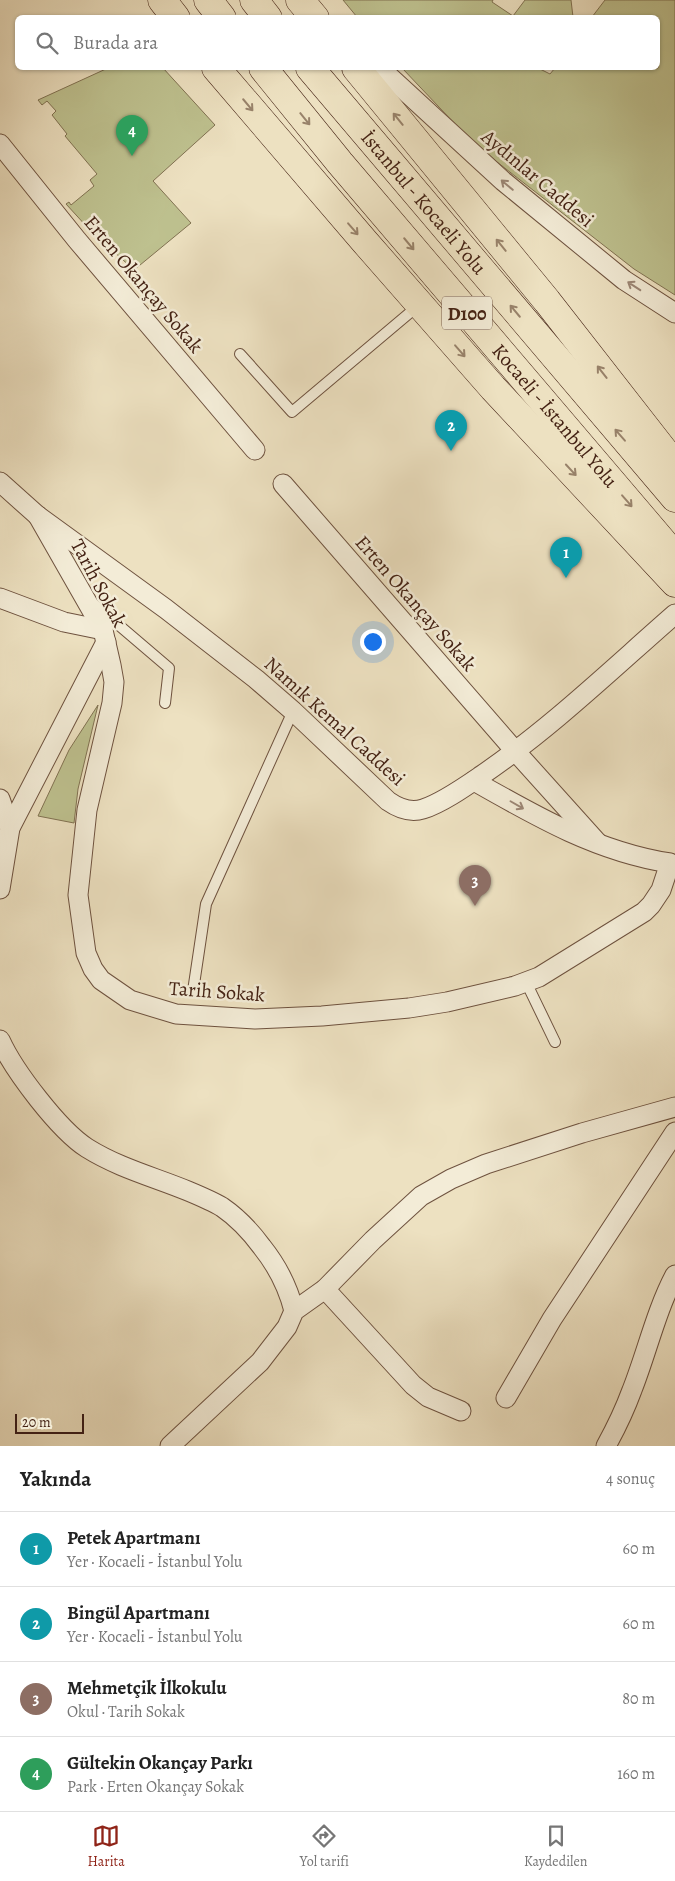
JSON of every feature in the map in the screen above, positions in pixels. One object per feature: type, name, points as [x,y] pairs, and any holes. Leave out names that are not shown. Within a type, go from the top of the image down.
[{"type":"highway","points":[[162,0],[174,15]]},
{"type":"highway","points":[[208,0],[220,15]]},
{"type":"highway","points":[[254,0],[266,15]]},
{"type":"highway","points":[[300,0],[312,15]]},
{"type":"highway","points":[[218,70],[493,388],[675,583]]},
{"type":"highway","name":"Kocaeli - İstanbul Yolu","points":[[265,70],[366,193],[675,556]]},
{"type":"highway","name":"İstanbul - Kocaeli Yolu","points":[[312,70],[675,498]]},
{"type":"highway","points":[[358,70],[547,302],[675,465]]},
{"type":"street","points":[[309,0],[324,15]]},
{"type":"street","name":"Aydınlar Caddesi","points":[[382,70],[503,181],[624,280],[675,313]]},
{"type":"street","name":"Erten Okançay Sokak","points":[[0,144],[77,240],[255,450]]},
{"type":"street","points":[[0,482],[38,516]]},
{"type":"street","name":"Erten Okançay Sokak","points":[[283,484],[599,845]]},
{"type":"street","name":"Tarih Sokak","points":[[38,516],[104,636],[114,682],[112,703],[87,810],[78,894],[86,953],[93,969],[108,985],[130,1000],[176,1014],[255,1019],[322,1016],[409,1008],[470,997],[526,982],[570,960],[644,912],[661,890],[673,863],[648,860],[599,845],[538,817],[474,780]]},
{"type":"street","name":"Namık Kemal Caddesi","points":[[38,516],[166,609],[256,678],[388,801],[399,808],[410,810],[423,809],[448,797],[516,752],[675,614]]},
{"type":"street","points":[[0,598],[104,636],[38,776],[10,828],[0,889]]},
{"type":"street","points":[[0,799],[10,828]]},
{"type":"street","points":[[0,1040],[17,1070],[37,1097],[66,1130],[86,1147],[113,1162],[171,1184],[218,1205],[239,1220],[252,1234],[280,1273],[294,1311]]},
{"type":"street","points":[[170,1446],[260,1362],[287,1327],[294,1311],[325,1289],[421,1196],[451,1179],[486,1164],[675,1106]]},
{"type":"street","points":[[506,1398],[552,1319],[675,1132]]},
{"type":"street","points":[[606,1446],[632,1391],[667,1290],[675,1275]]},
{"type":"street","points":[[325,1289],[413,1385],[428,1397],[461,1411]]},
{"type":"lane","points":[[240,354],[292,412],[420,305]]},
{"type":"lane","points":[[83,595],[169,668],[166,703]]},
{"type":"lane","points":[[193,992],[206,904],[293,711]]},
{"type":"lane","points":[[526,982],[555,1042]]},
{"type":"green space","points":[[343,0],[493,0],[492,2],[512,15],[355,15]]},
{"type":"green space","points":[[525,0],[571,0],[573,15],[514,15]]},
{"type":"green space","points":[[605,0],[675,0],[675,295],[634,269],[474,144],[404,70],[542,70],[550,74],[553,70],[660,70],[660,15],[594,15]]},
{"type":"green space","points":[[104,70],[165,70],[215,125],[153,181],[191,223],[134,270],[88,228],[66,204],[69,202],[71,205],[94,186],[90,180],[97,174],[65,136],[67,134],[52,115],[56,111],[47,101],[42,105],[38,100]]},
{"type":"green space","points":[[98,705],[78,789],[74,823],[38,816],[69,750]]},
{"type":"place","name":"Gültekin Okançay Parkı","points":[[132,156]]},
{"type":"place","name":"Bingül Apartmanı","points":[[451,451]]},
{"type":"place","name":"Petek Apartmanı","points":[[566,578]]},
{"type":"place","name":"Mehmetçik İlkokulu","points":[[475,906]]}]
